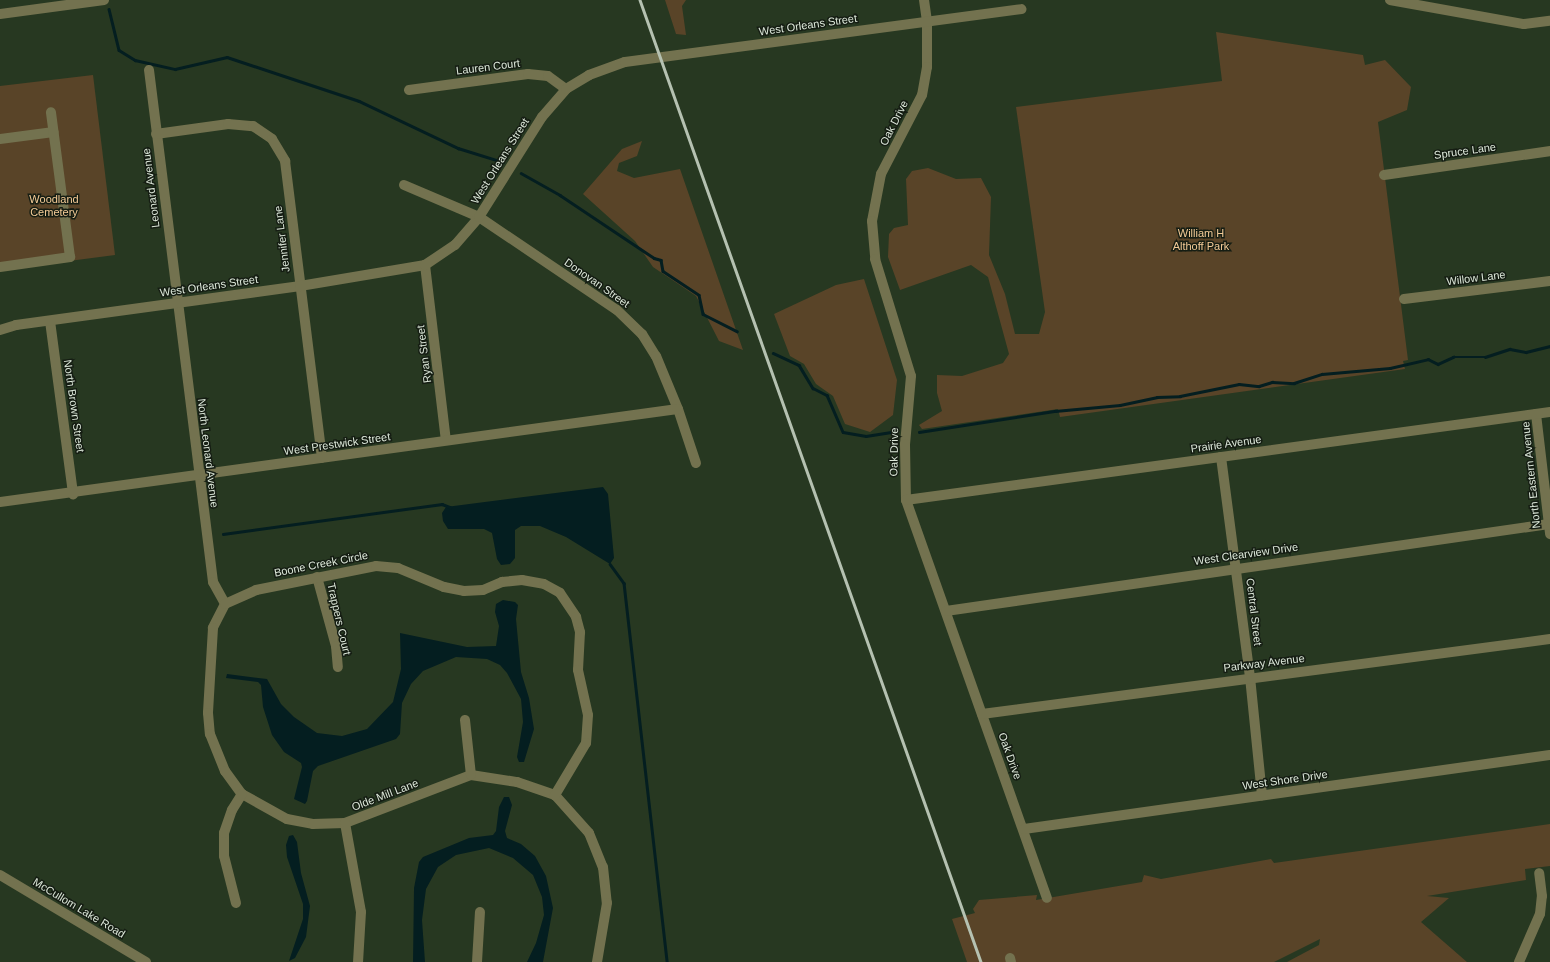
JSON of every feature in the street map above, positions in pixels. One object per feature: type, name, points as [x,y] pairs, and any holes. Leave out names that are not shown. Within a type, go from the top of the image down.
[{"type":"street","points":[[0,14],[41,4],[104,0]]},
{"type":"street","name":"Oak Drive","points":[[924,0],[927,21],[927,67],[922,95],[881,174],[872,221],[874,259],[911,376],[905,444],[906,500],[1024,829],[1047,898]]},
{"type":"street","points":[[1390,0],[1420,3],[1524,24],[1550,21]]},
{"type":"street","name":"West Orleans Street","points":[[0,330],[177,302],[300,286],[425,265],[455,245],[479,218],[542,118],[566,89],[589,75],[625,62],[1020,9]]},
{"type":"street","name":"Leonard Avenue","points":[[149,70],[177,302]]},
{"type":"street","name":"Lauren Court","points":[[410,90],[528,74],[548,76],[566,89]]},
{"type":"street","points":[[0,267],[70,257],[51,112]]},
{"type":"street","name":"Jennifer Lane","points":[[156,134],[228,124],[253,126],[272,139],[285,161],[322,458]]},
{"type":"street","points":[[0,139],[54,132]]},
{"type":"street","name":"Spruce Lane","points":[[1384,175],[1550,152]]},
{"type":"street","name":"Donovan Street","points":[[404,185],[479,218],[617,310],[642,334],[656,356],[678,409],[696,463]]},
{"type":"street","name":"Ryan Street","points":[[425,265],[446,440]]},
{"type":"street","name":"Willow Lane","points":[[1404,299],[1550,280]]},
{"type":"street","name":"North Leonard Avenue","points":[[177,302],[213,582],[225,604]]},
{"type":"street","name":"North Brown Street","points":[[50,321],[73,494]]},
{"type":"street","name":"West Prestwick Street","points":[[0,502],[73,494],[446,440],[678,409]]},
{"type":"street","name":"Prairie Avenue","points":[[906,500],[1550,412]]},
{"type":"street","name":"North Eastern Avenue","points":[[1536,414],[1549,529]]},
{"type":"street","name":"Central Street","points":[[1221,457],[1250,677],[1262,795]]},
{"type":"street","name":"West Clearview Drive","points":[[946,611],[1236,567],[1549,529]]},
{"type":"street","name":"Boone Creek Circle","points":[[225,604],[256,590],[376,566],[398,568],[444,587],[464,591],[483,590],[502,582],[522,580],[544,584],[560,593],[576,617],[580,632],[578,670],[588,715],[586,744],[555,795]]},
{"type":"street","name":"Trappers Court","points":[[317,577],[336,646],[338,667]]},
{"type":"street","name":"Olde Mill Lane","points":[[225,604],[213,628],[208,713],[210,734],[225,771],[242,794],[287,819],[313,824],[345,823],[471,775],[517,782],[555,795],[589,833],[603,867],[607,903],[597,962]]},
{"type":"street","name":"Parkway Avenue","points":[[982,714],[1250,677],[1550,639]]},
{"type":"street","points":[[464,720],[471,775]]},
{"type":"street","name":"West Shore Drive","points":[[1024,829],[1550,755]]},
{"type":"street","points":[[236,903],[224,856],[224,833],[232,810],[242,794]]},
{"type":"street","points":[[345,823],[361,912],[358,962]]},
{"type":"street","points":[[1519,962],[1540,914],[1542,896],[1539,873]]},
{"type":"street","name":"McCullom Lake Road","points":[[0,875],[146,962]]},
{"type":"street","points":[[477,962],[480,912]]},
{"type":"green space","points":[[665,0],[686,0],[682,6],[686,35],[676,34]]},
{"type":"green space","name":"William H Althoff Park","points":[[1216,32],[1363,55],[1365,65],[1385,60],[1411,87],[1407,110],[1378,122],[1408,360],[1403,361],[1405,369],[1060,417],[1058,409],[922,429],[919,425],[942,411],[937,393],[937,375],[962,376],[1003,363],[1009,354],[988,277],[971,265],[900,290],[888,257],[889,234],[894,228],[908,225],[906,179],[912,171],[928,168],[956,179],[981,178],[991,197],[989,255],[1005,294],[1015,334],[1039,334],[1045,312],[1016,107],[1222,81]]},
{"type":"green space","name":"Woodland Cemetery","points":[[93,75],[115,255],[0,270],[0,86]]},
{"type":"green space","points":[[642,141],[637,156],[619,163],[617,171],[634,178],[680,169],[743,350],[719,341],[696,296],[653,267],[635,241],[583,194],[622,149]]},
{"type":"green space","points":[[864,279],[897,380],[893,415],[870,432],[845,424],[833,396],[816,384],[804,364],[790,356],[774,314],[836,285]]},
{"type":"green space","points":[[1550,824],[1550,866],[1525,869],[1526,880],[1427,896],[1449,898],[1421,922],[1467,962],[1287,962],[1319,945],[1320,939],[1274,962],[967,962],[952,919],[975,913],[973,909],[979,900],[1037,895],[1036,900],[1142,882],[1144,875],[1161,879],[1271,859],[1274,863]]},
{"type":"water","points":[[603,487],[608,494],[614,558],[610,564],[566,537],[540,526],[521,526],[515,530],[515,558],[510,564],[501,565],[497,559],[492,533],[484,529],[448,529],[443,521],[442,513],[446,507]]},
{"type":"water","points":[[503,600],[515,602],[518,605],[516,619],[521,672],[529,698],[534,729],[524,762],[519,762],[517,757],[523,722],[521,699],[507,673],[500,665],[487,659],[456,657],[423,671],[411,684],[402,703],[400,734],[396,739],[318,766],[313,771],[307,801],[305,804],[294,799],[302,767],[301,763],[284,752],[272,735],[263,707],[261,685],[258,682],[226,678],[227,674],[267,679],[281,704],[294,717],[317,733],[342,736],[367,729],[393,702],[401,669],[400,633],[467,647],[496,646],[499,626],[495,612],[496,604]]},
{"type":"water","points":[[504,797],[509,797],[512,805],[505,831],[507,838],[521,844],[535,856],[546,876],[553,908],[543,962],[527,962],[536,943],[544,915],[542,897],[533,875],[513,858],[489,848],[456,855],[438,867],[426,889],[422,920],[425,962],[413,962],[414,888],[419,862],[423,857],[469,838],[493,835],[496,831],[499,807]]},
{"type":"water","points":[[293,835],[297,842],[301,873],[310,906],[306,937],[295,958],[289,961],[303,919],[303,904],[287,857],[286,845],[289,836]]},
{"type":"waterway","points":[[109,9],[119,50],[135,60],[175,69],[227,57],[359,101],[458,148],[503,162]]},
{"type":"waterway","points":[[521,173],[560,195],[654,258],[661,260],[663,271],[699,295],[703,314],[737,331]]},
{"type":"waterway","points":[[919,432],[1055,411],[1120,405],[1157,397],[1180,396],[1239,384],[1259,386],[1272,382],[1294,383],[1322,374],[1390,368],[1428,359],[1438,364],[1453,357],[1485,357],[1510,349],[1526,352],[1550,346]]},
{"type":"waterway","points":[[773,353],[799,365],[813,388],[827,395],[843,432],[866,436],[891,432]]},
{"type":"waterway","points":[[223,534],[442,504],[450,507]]},
{"type":"waterway","points":[[610,564],[624,583],[667,962]]},
{"type":"railway","points":[[640,0],[981,962]]}]
